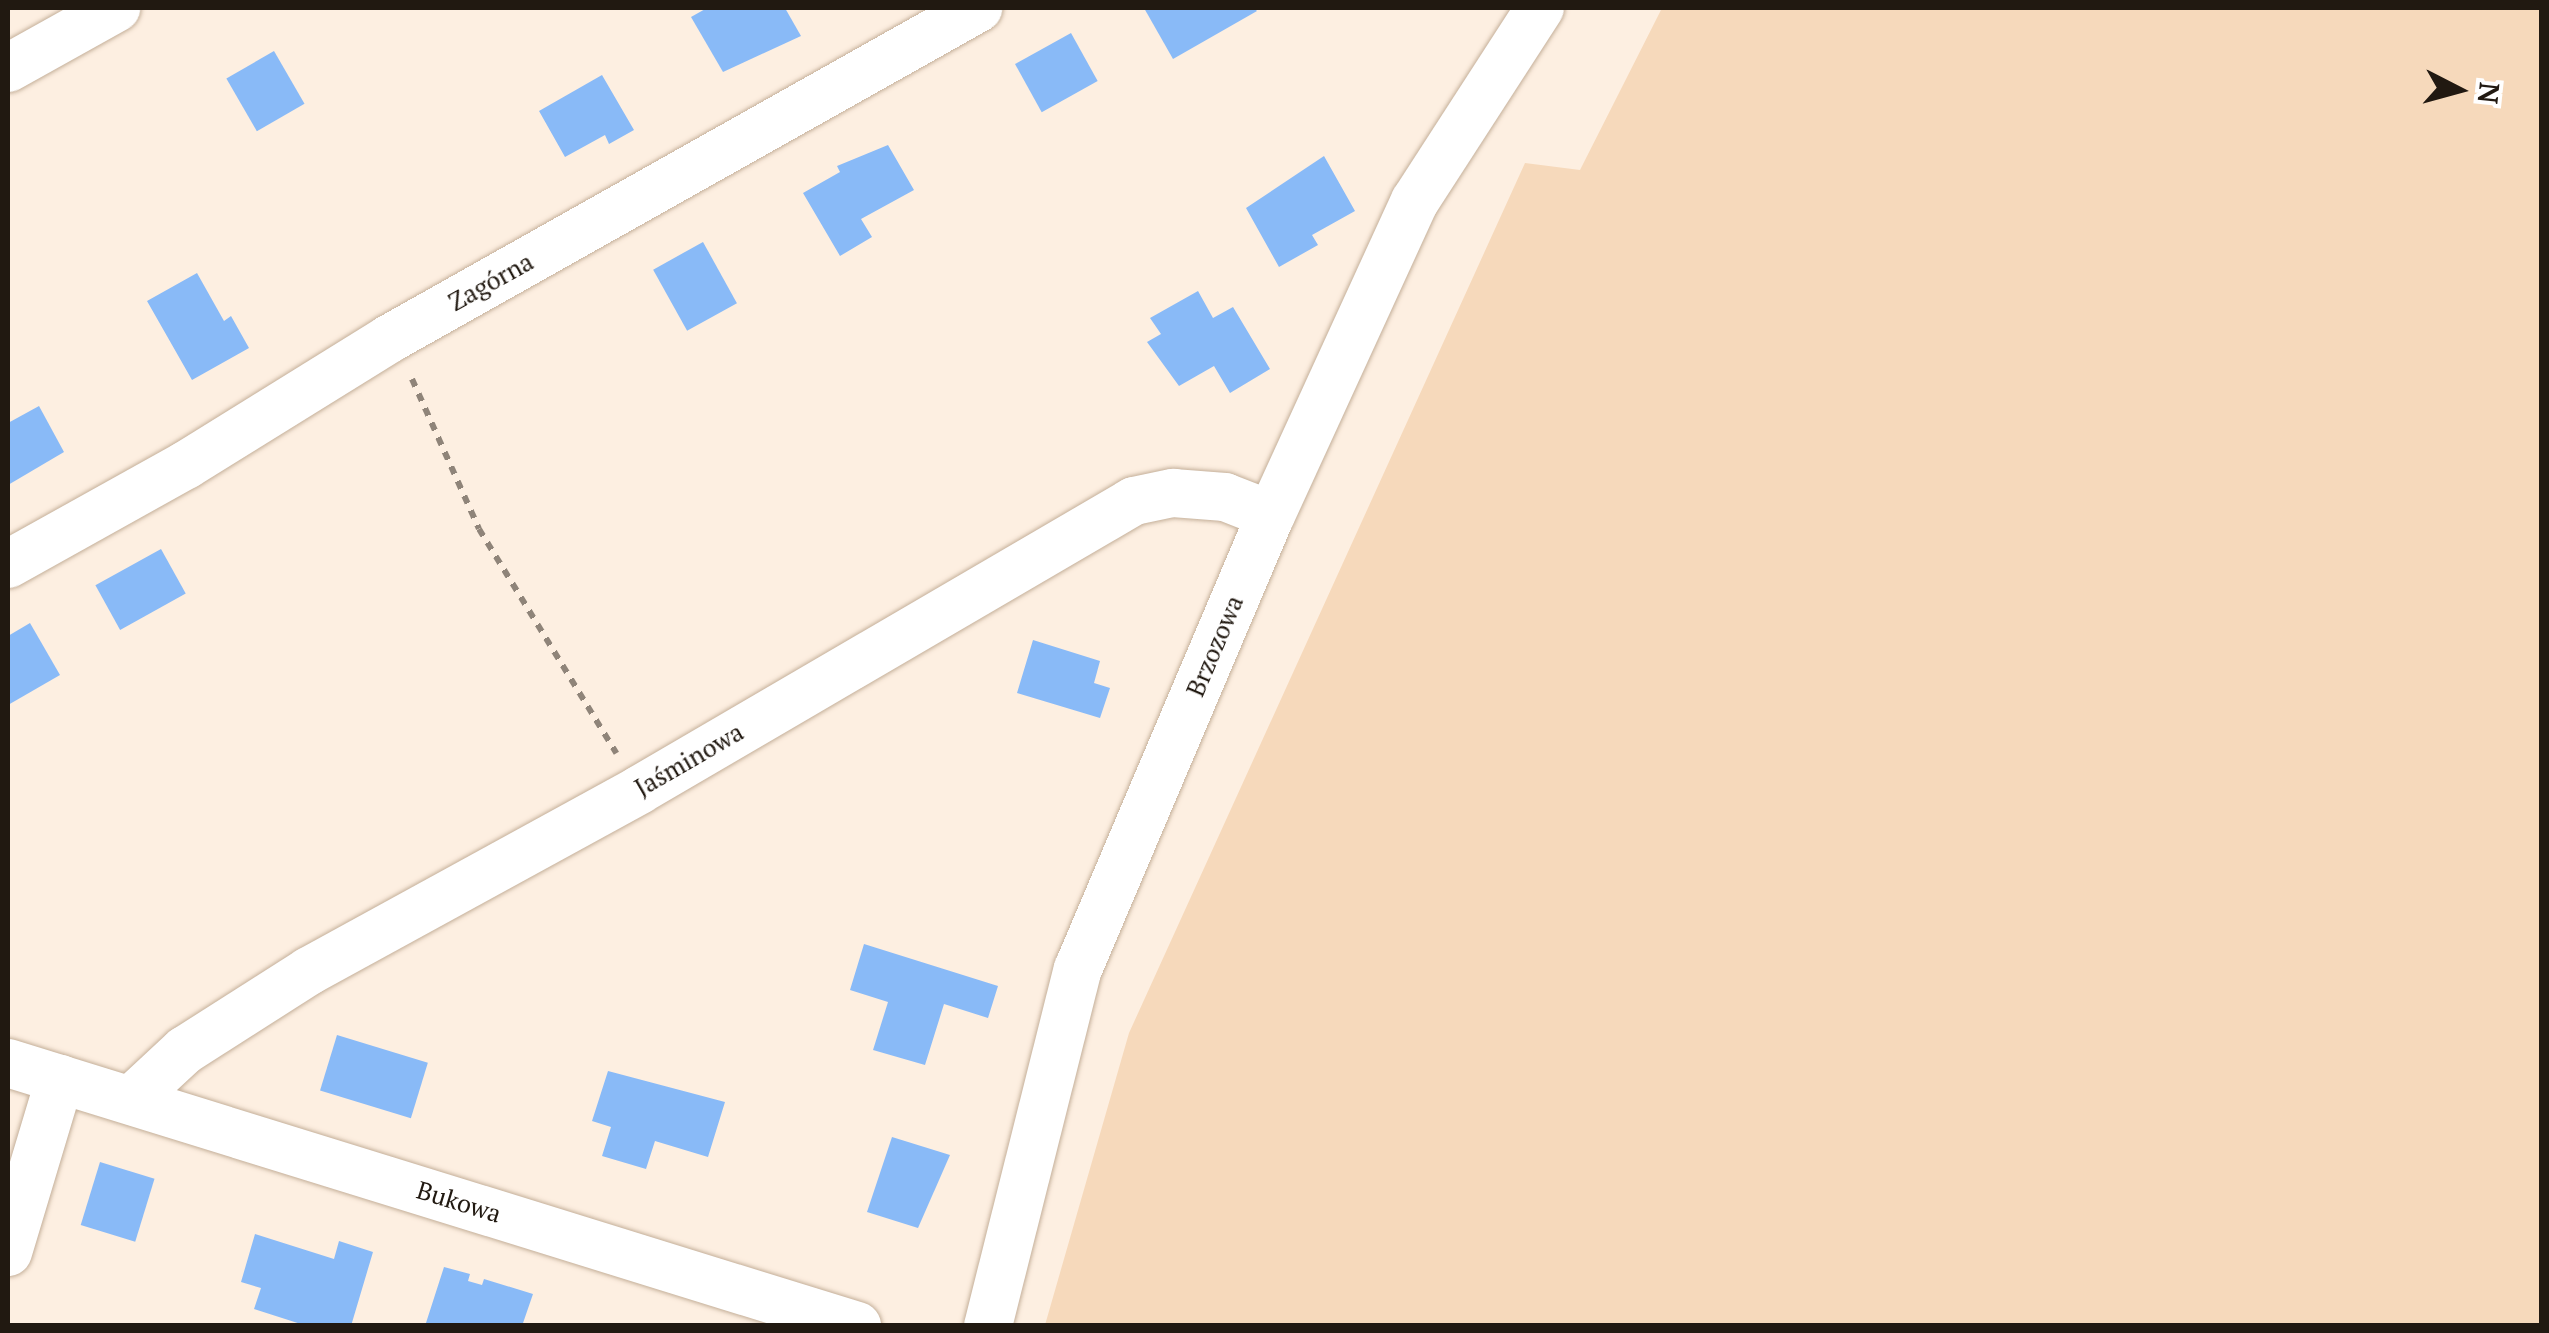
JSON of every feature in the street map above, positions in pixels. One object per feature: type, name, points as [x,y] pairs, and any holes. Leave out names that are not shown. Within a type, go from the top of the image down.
[{"type":"street","points":[[8,68],[116,8]]},
{"type":"street","name":"Zagórna","points":[[8,564],[186,466],[388,339],[978,8]]},
{"type":"street","name":"Brzozowa","points":[[988,1326],[1078,969],[1271,515],[1415,201],[1540,8]]},
{"type":"street","name":"Jaśminowa","points":[[132,1100],[186,1050],[309,970],[639,790],[1134,501],[1173,493],[1226,497],[1271,515]]},
{"type":"street","name":"Bukowa","points":[[8,1063],[857,1326]]},
{"type":"street","points":[[8,1252],[60,1079]]},
{"type":"path","points":[[388,339],[421,392],[478,529],[639,790]]},
{"type":"shaded area","points":[[1662,8],[2541,8],[2541,1325],[1045,1325],[1129,1033],[1525,163],[1580,170]]},
{"type":"building","points":[[707,8],[785,8],[801,36],[723,72],[691,17]]},
{"type":"building","points":[[1144,8],[1254,8],[1257,11],[1173,59]]},
{"type":"building","points":[[1071,33],[1098,81],[1042,112],[1015,64]]},
{"type":"building","points":[[274,51],[304,104],[257,131],[226,78]]},
{"type":"building","points":[[602,75],[634,130],[609,144],[605,135],[565,157],[539,111]]},
{"type":"building","points":[[888,145],[914,190],[861,219],[872,237],[840,256],[803,193],[840,172],[837,166]]},
{"type":"building","points":[[1324,156],[1355,211],[1312,235],[1318,245],[1279,267],[1246,208]]},
{"type":"building","points":[[703,242],[737,303],[687,331],[653,270]]},
{"type":"building","points":[[197,273],[224,321],[231,316],[249,348],[192,380],[147,301]]},
{"type":"building","points":[[1198,291],[1213,318],[1233,307],[1270,369],[1230,393],[1214,366],[1179,386],[1147,342],[1161,334],[1150,318]]},
{"type":"building","points":[[39,406],[64,452],[8,485],[8,423]]},
{"type":"building","points":[[161,549],[186,594],[120,630],[95,585]]},
{"type":"building","points":[[30,623],[60,675],[8,705],[8,636]]},
{"type":"building","points":[[1033,640],[1100,661],[1094,683],[1110,688],[1100,718],[1017,693]]},
{"type":"building","points":[[864,944],[998,986],[988,1018],[944,1004],[925,1065],[873,1050],[888,1002],[850,990]]},
{"type":"building","points":[[337,1035],[428,1063],[411,1118],[320,1090]]},
{"type":"building","points":[[608,1071],[725,1102],[708,1157],[655,1141],[646,1169],[602,1156],[611,1127],[592,1121]]},
{"type":"building","points":[[892,1137],[950,1155],[918,1228],[867,1212]]},
{"type":"building","points":[[100,1162],[155,1179],[135,1242],[81,1225]]},
{"type":"building","points":[[255,1234],[334,1259],[339,1241],[373,1252],[351,1326],[307,1326],[254,1309],[261,1288],[241,1282]]},
{"type":"building","points":[[444,1267],[470,1274],[468,1281],[482,1285],[484,1279],[533,1294],[522,1326],[425,1326]]}]
